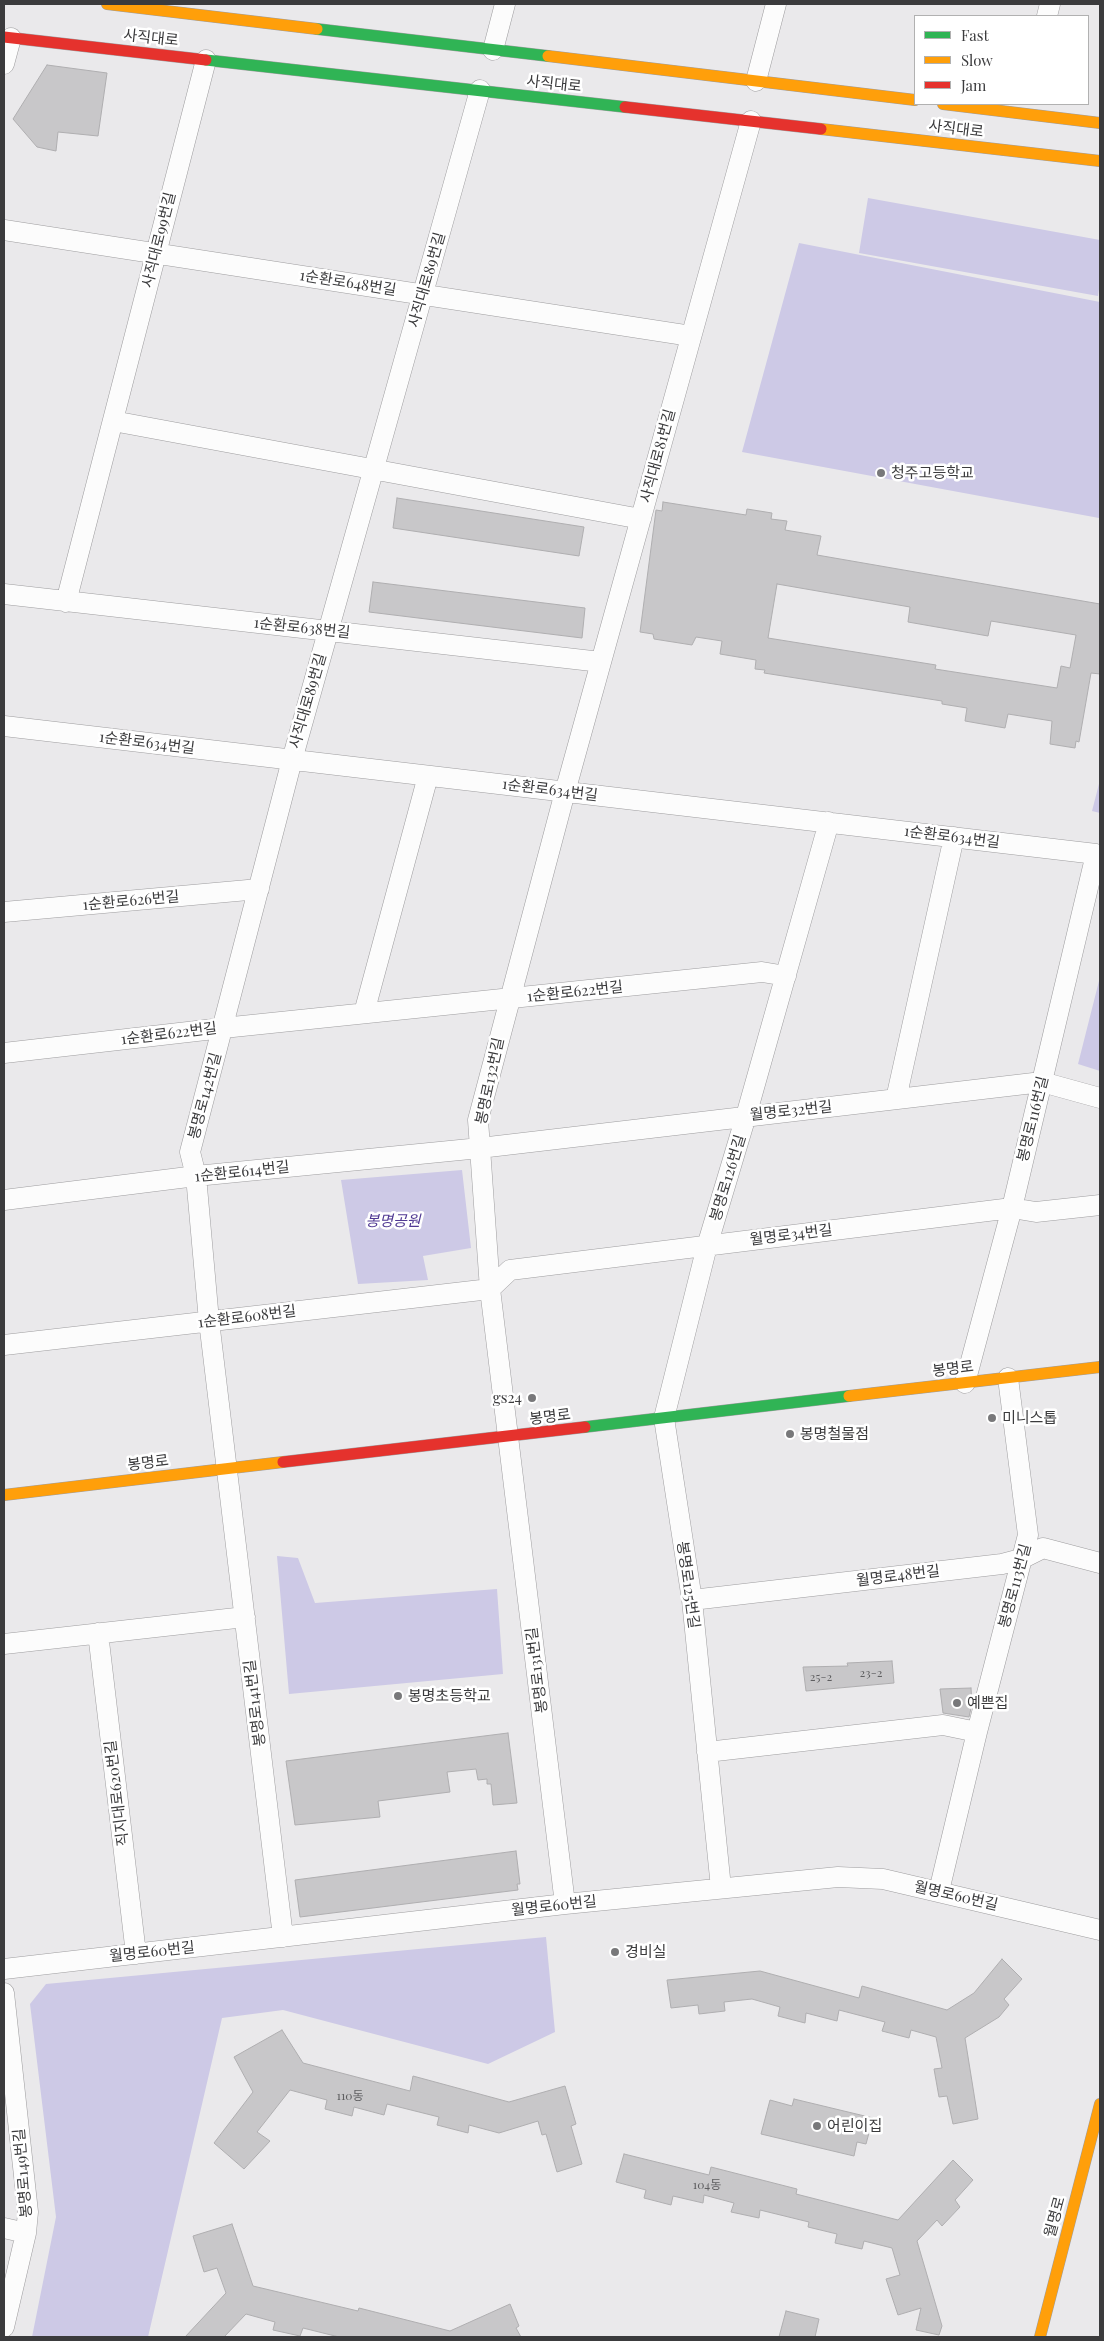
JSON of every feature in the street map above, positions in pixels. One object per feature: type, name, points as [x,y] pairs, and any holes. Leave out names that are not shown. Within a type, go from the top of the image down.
[{"type":"main road","name":"사직대로","points":[[118,4],[914,100]]},
{"type":"main road","name":"사직대로","points":[[8,37],[1100,161]]},
{"type":"main road","name":"사직대로","points":[[959,105],[1025,109],[1100,123]]},
{"type":"main road","name":"봉명로","points":[[4,1495],[1100,1366]]},
{"type":"main road","name":"월명로","points":[[1040,2337],[1100,2104]]},
{"type":"street","points":[[493,50],[505,4]]},
{"type":"street","points":[[756,81],[776,4]]},
{"type":"street","points":[[4,64],[8,37]]},
{"type":"street","name":"사직대로99번길","points":[[66,602],[206,60]]},
{"type":"street","name":"사직대로89번길","points":[[292,760],[480,90]]},
{"type":"street","name":"사직대로81번길","points":[[565,792],[751,121]]},
{"type":"street","name":"1순환로648번길","points":[[4,230],[691,336]]},
{"type":"street","points":[[113,421],[641,520]]},
{"type":"street","name":"1순환로638번길","points":[[4,594],[601,662]]},
{"type":"street","name":"1순환로634번길","points":[[4,726],[1096,854]]},
{"type":"street","name":"봉명로142번길","points":[[227,1469],[209,1322],[196,1176],[190,1152],[292,760]]},
{"type":"street","points":[[364,1013],[428,776]]},
{"type":"street","name":"봉명로132번길","points":[[508,1437],[490,1289],[478,1120],[565,792]]},
{"type":"street","name":"봉명로126번길","points":[[664,1418],[707,1246],[746,1116],[829,822]]},
{"type":"street","points":[[896,1099],[954,837]]},
{"type":"street","name":"봉명로116번길","points":[[965,1383],[1012,1208],[1096,854]]},
{"type":"street","name":"1순환로626번길","points":[[4,912],[259,889]]},
{"type":"street","name":"1순환로622번길","points":[[4,1053],[223,1028],[762,972],[786,976]]},
{"type":"street","name":"월명로32번길","points":[[480,1148],[1042,1082],[1100,1098]]},
{"type":"street","name":"1순환로614번길","points":[[4,1200],[196,1176],[480,1148]]},
{"type":"street","name":"월명로34번길","points":[[490,1289],[510,1270],[1012,1208],[1036,1212],[1100,1205]]},
{"type":"street","name":"1순환로608번길","points":[[4,1345],[490,1289]]},
{"type":"street","name":"봉명로113번길","points":[[939,1891],[977,1732],[1028,1535],[1008,1378]]},
{"type":"street","name":"봉명로125번길","points":[[664,1418],[692,1600],[721,1888]]},
{"type":"street","name":"봉명로131번길","points":[[508,1437],[565,1904]]},
{"type":"street","name":"봉명로141번길","points":[[227,1469],[283,1937]]},
{"type":"street","name":"월명로48번길","points":[[692,1600],[1002,1564],[1021,1559],[1043,1548],[1100,1563]]},
{"type":"street","points":[[4,1644],[245,1617]]},
{"type":"street","name":"직지대로620번길","points":[[98,1633],[136,1954]]},
{"type":"street","points":[[707,1752],[943,1725],[977,1732]]},
{"type":"street","name":"월명로60번길","points":[[4,1969],[565,1904],[838,1878],[882,1879],[1100,1930]]},
{"type":"street","name":"봉명로149번길","points":[[4,1993],[28,2212],[26,2233],[4,2327]]},
{"type":"street","points":[[4,2228],[26,2233]]},
{"type":"green space","points":[[868,198],[1100,240],[1098,296],[859,253]]},
{"type":"green space","points":[[799,243],[1100,302],[1099,518],[742,452]]},
{"type":"green space","points":[[1100,780],[1100,813],[1092,811]]},
{"type":"green space","points":[[1100,977],[1100,1071],[1078,1064]]},
{"type":"green space","name":"봉명공원","points":[[462,1170],[471,1248],[423,1256],[428,1280],[358,1284],[341,1180]]},
{"type":"green space","points":[[277,1556],[298,1558],[315,1603],[497,1589],[503,1674],[289,1694]]},
{"type":"green space","points":[[546,1937],[555,2032],[488,2064],[283,2010],[222,2018],[148,2337],[32,2337],[56,2217],[30,2004],[46,1984]]},
{"type":"building","points":[[47,65],[107,73],[98,136],[58,132],[56,151],[37,147],[13,119]]},
{"type":"building","points":[[397,498],[584,527],[579,556],[393,528]]},
{"type":"building","points":[[663,502],[746,515],[747,509],[772,513],[771,519],[787,521],[785,530],[821,536],[817,555],[1100,604],[1100,674],[1091,673],[1079,742],[1076,741],[1075,748],[1050,744],[1052,721],[1008,714],[1005,728],[965,721],[967,708],[942,704],[942,701],[764,673],[765,670],[755,669],[756,660],[720,654],[722,641],[696,637],[692,645],[654,639],[653,634],[640,632],[656,510],[662,511]],"holes":[[[777,584],[910,607],[908,622],[988,636],[991,621],[1076,635],[1070,668],[1061,666],[1057,688],[935,669],[936,665],[768,638]]]},
{"type":"building","points":[[373,582],[585,608],[582,638],[369,612]]},
{"type":"building","points":[[892,1661],[894,1683],[806,1691],[803,1667],[848,1666],[847,1663]]},
{"type":"building","name":"예쁜집","points":[[971,1688],[972,1704],[969,1717],[943,1713],[940,1689]]},
{"type":"building","points":[[508,1733],[517,1803],[493,1805],[491,1784],[487,1784],[487,1779],[478,1780],[476,1769],[447,1772],[450,1792],[378,1801],[380,1817],[295,1825],[286,1761]]},
{"type":"building","points":[[516,1851],[520,1884],[517,1884],[518,1890],[300,1917],[295,1880]]},
{"type":"building","points":[[1002,1959],[1022,1979],[1004,1999],[1009,2005],[999,2017],[965,2038],[978,2119],[953,2124],[947,2096],[939,2097],[934,2069],[942,2068],[936,2037],[911,2030],[909,2038],[882,2031],[885,2022],[839,2010],[837,2021],[806,2013],[805,2023],[778,2016],[780,2007],[752,1999],[724,2002],[725,2011],[699,2014],[698,2005],[671,2008],[667,1980],[760,1971],[859,1998],[862,1986],[947,2010],[974,1993]]},
{"type":"building","points":[[282,2030],[303,2063],[410,2091],[413,2076],[509,2102],[565,2086],[576,2124],[571,2126],[582,2164],[557,2172],[546,2134],[542,2135],[538,2121],[499,2133],[469,2125],[468,2133],[437,2125],[439,2117],[387,2104],[384,2115],[354,2107],[352,2116],[325,2109],[327,2100],[290,2090],[257,2132],[270,2141],[244,2169],[214,2143],[253,2092],[234,2057]]},
{"type":"building","name":"어린이집","points":[[794,2099],[873,2118],[866,2144],[857,2142],[854,2156],[761,2134],[770,2100],[792,2106]]},
{"type":"building","points":[[624,2154],[709,2175],[711,2167],[797,2189],[796,2194],[898,2220],[953,2160],[973,2180],[955,2200],[960,2207],[942,2226],[937,2220],[917,2241],[942,2326],[939,2335],[916,2330],[921,2308],[898,2315],[886,2279],[900,2275],[892,2248],[864,2241],[862,2249],[835,2243],[837,2234],[808,2227],[809,2222],[760,2210],[759,2218],[731,2212],[734,2203],[704,2195],[703,2203],[673,2196],[671,2205],[644,2198],[646,2190],[616,2182]]},
{"type":"building","points":[[232,2224],[253,2286],[358,2311],[359,2308],[450,2331],[510,2304],[519,2326],[516,2328],[521,2337],[339,2337],[303,2328],[300,2336],[273,2330],[275,2322],[246,2314],[224,2337],[185,2337],[226,2293],[217,2268],[204,2272],[193,2236]]},
{"type":"building","points":[[786,2311],[819,2319],[815,2337],[779,2337]]},
{"type":"traffic: fast","points":[[317,29],[548,56]]},
{"type":"traffic: fast","points":[[206,60],[625,107]]},
{"type":"traffic: fast","points":[[585,1427],[849,1396]]},
{"type":"traffic: slow","points":[[107,4],[317,29]]},
{"type":"traffic: slow","points":[[548,56],[914,100]]},
{"type":"traffic: slow","points":[[951,105],[1100,123]]},
{"type":"traffic: slow","points":[[821,129],[1100,161]]},
{"type":"traffic: slow","points":[[849,1396],[1100,1367]]},
{"type":"traffic: slow","points":[[4,1495],[283,1462]]},
{"type":"traffic: slow","points":[[1040,2337],[1100,2104]]},
{"type":"traffic: jam","points":[[4,37],[206,60]]},
{"type":"traffic: jam","points":[[625,107],[821,129]]},
{"type":"traffic: jam","points":[[283,1462],[585,1427]]},
{"type":"place","name":"청주고등학교","points":[[881,473]]},
{"type":"place","name":"gs24","points":[[532,1398]]},
{"type":"place","name":"미니스톱","points":[[992,1418]]},
{"type":"place","name":"봉명철물점","points":[[790,1434]]},
{"type":"place","name":"봉명초등학교","points":[[398,1696]]},
{"type":"place","name":"예쁜집","points":[[957,1703]]},
{"type":"place","name":"경비실","points":[[615,1952]]},
{"type":"place","name":"어린이집","points":[[817,2126]]}]
